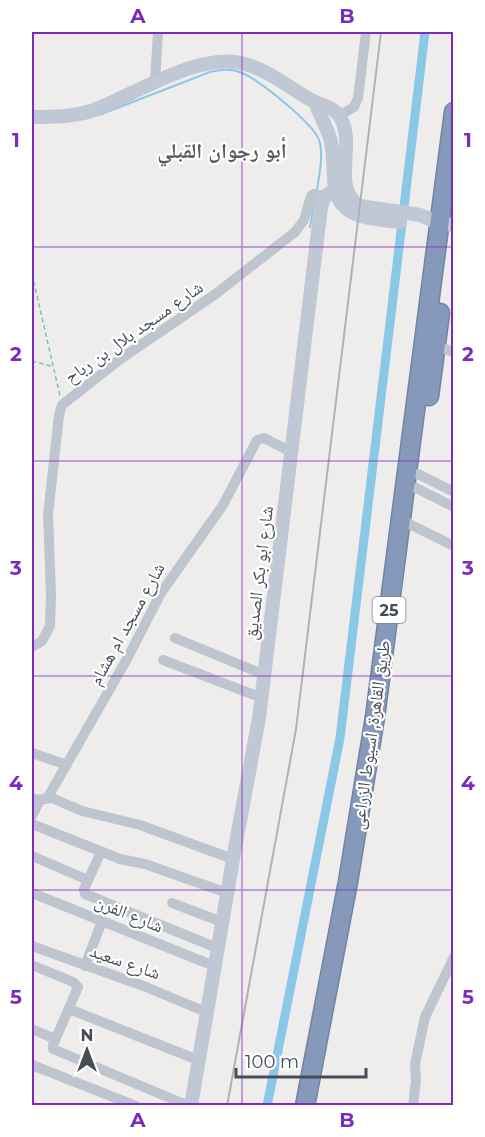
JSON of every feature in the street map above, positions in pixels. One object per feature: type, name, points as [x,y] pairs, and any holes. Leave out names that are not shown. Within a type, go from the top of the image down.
[{"type":"highway","name":"طريق القاهرة, اسيوط الزراعى","points":[[406,523],[445,349],[453,112]]},
{"type":"highway","name":"طريق القاهرة, اسيوط الزراعى","points":[[317,1106],[372,776],[448,224],[453,206]]},
{"type":"highway","name":"طريق القاهرة, اسيوط الزراعى","points":[[305,1106],[354,883]]},
{"type":"street","points":[[155,82],[158,32]]},
{"type":"street","points":[[339,116],[354,107],[358,98],[366,32]]},
{"type":"street","points":[[32,117],[88,112],[155,82],[206,63],[220,60],[235,61],[259,69],[316,103],[329,107],[339,116],[346,136],[345,186],[347,195],[352,202],[367,213]]},
{"type":"street","name":"شارع ابو بكر الصديق","points":[[190,1106],[266,675],[291,452],[331,143],[316,103]]},
{"type":"street","points":[[323,194],[339,202],[348,211],[448,224]]},
{"type":"street","name":"شارع مسجد بلال بن رباح","points":[[32,646],[42,641],[50,626],[48,515],[58,415],[62,405],[119,360],[217,293],[296,232],[304,220],[311,196],[323,194]]},
{"type":"street","name":"شارع مسجد ام هشام","points":[[32,816],[40,798],[67,765],[127,659],[161,593],[223,505],[257,440],[264,438],[291,452]]},
{"type":"street","points":[[417,481],[453,492]]},
{"type":"street","points":[[417,481],[453,507]]},
{"type":"street","points":[[406,523],[453,546]]},
{"type":"street","points":[[175,638],[266,675]]},
{"type":"street","points":[[163,660],[262,698]]},
{"type":"street","points":[[32,753],[67,765]]},
{"type":"street","points":[[40,798],[96,815],[140,825],[233,859]]},
{"type":"street","points":[[32,824],[120,859],[145,864],[227,893]]},
{"type":"street","points":[[101,852],[83,891],[85,894],[217,948]]},
{"type":"street","points":[[32,856],[88,880]]},
{"type":"street","name":"شارع الفرن","points":[[32,893],[214,966]]},
{"type":"street","points":[[172,903],[222,922]]},
{"type":"street","points":[[85,966],[102,921]]},
{"type":"street","points":[[35,947],[32,965],[76,984],[77,990],[52,1047],[55,1051],[190,1106]]},
{"type":"street","name":"شارع سعيد","points":[[35,947],[146,987],[206,1012]]},
{"type":"street","points":[[413,1106],[415,1064],[424,1017],[453,957]]},
{"type":"street","points":[[69,1009],[198,1060]]},
{"type":"street","points":[[32,1029],[55,1039]]},
{"type":"street","points":[[32,1065],[136,1106]]},
{"type":"path","points":[[32,274],[62,405]]},
{"type":"path","points":[[32,361],[52,366]]},
{"type":"waterway","points":[[267,1106],[340,738],[425,32]]},
{"type":"waterway","points":[[99,115],[210,72],[238,71],[272,93],[307,123],[315,133],[321,152],[317,191]]},
{"type":"waterway","points":[[310,227],[315,199]]},
{"type":"railway","points":[[227,1106],[296,729],[381,32]]},
{"type":"district","name":"أبو رجوان القبلي","points":[[222,150]]}]
